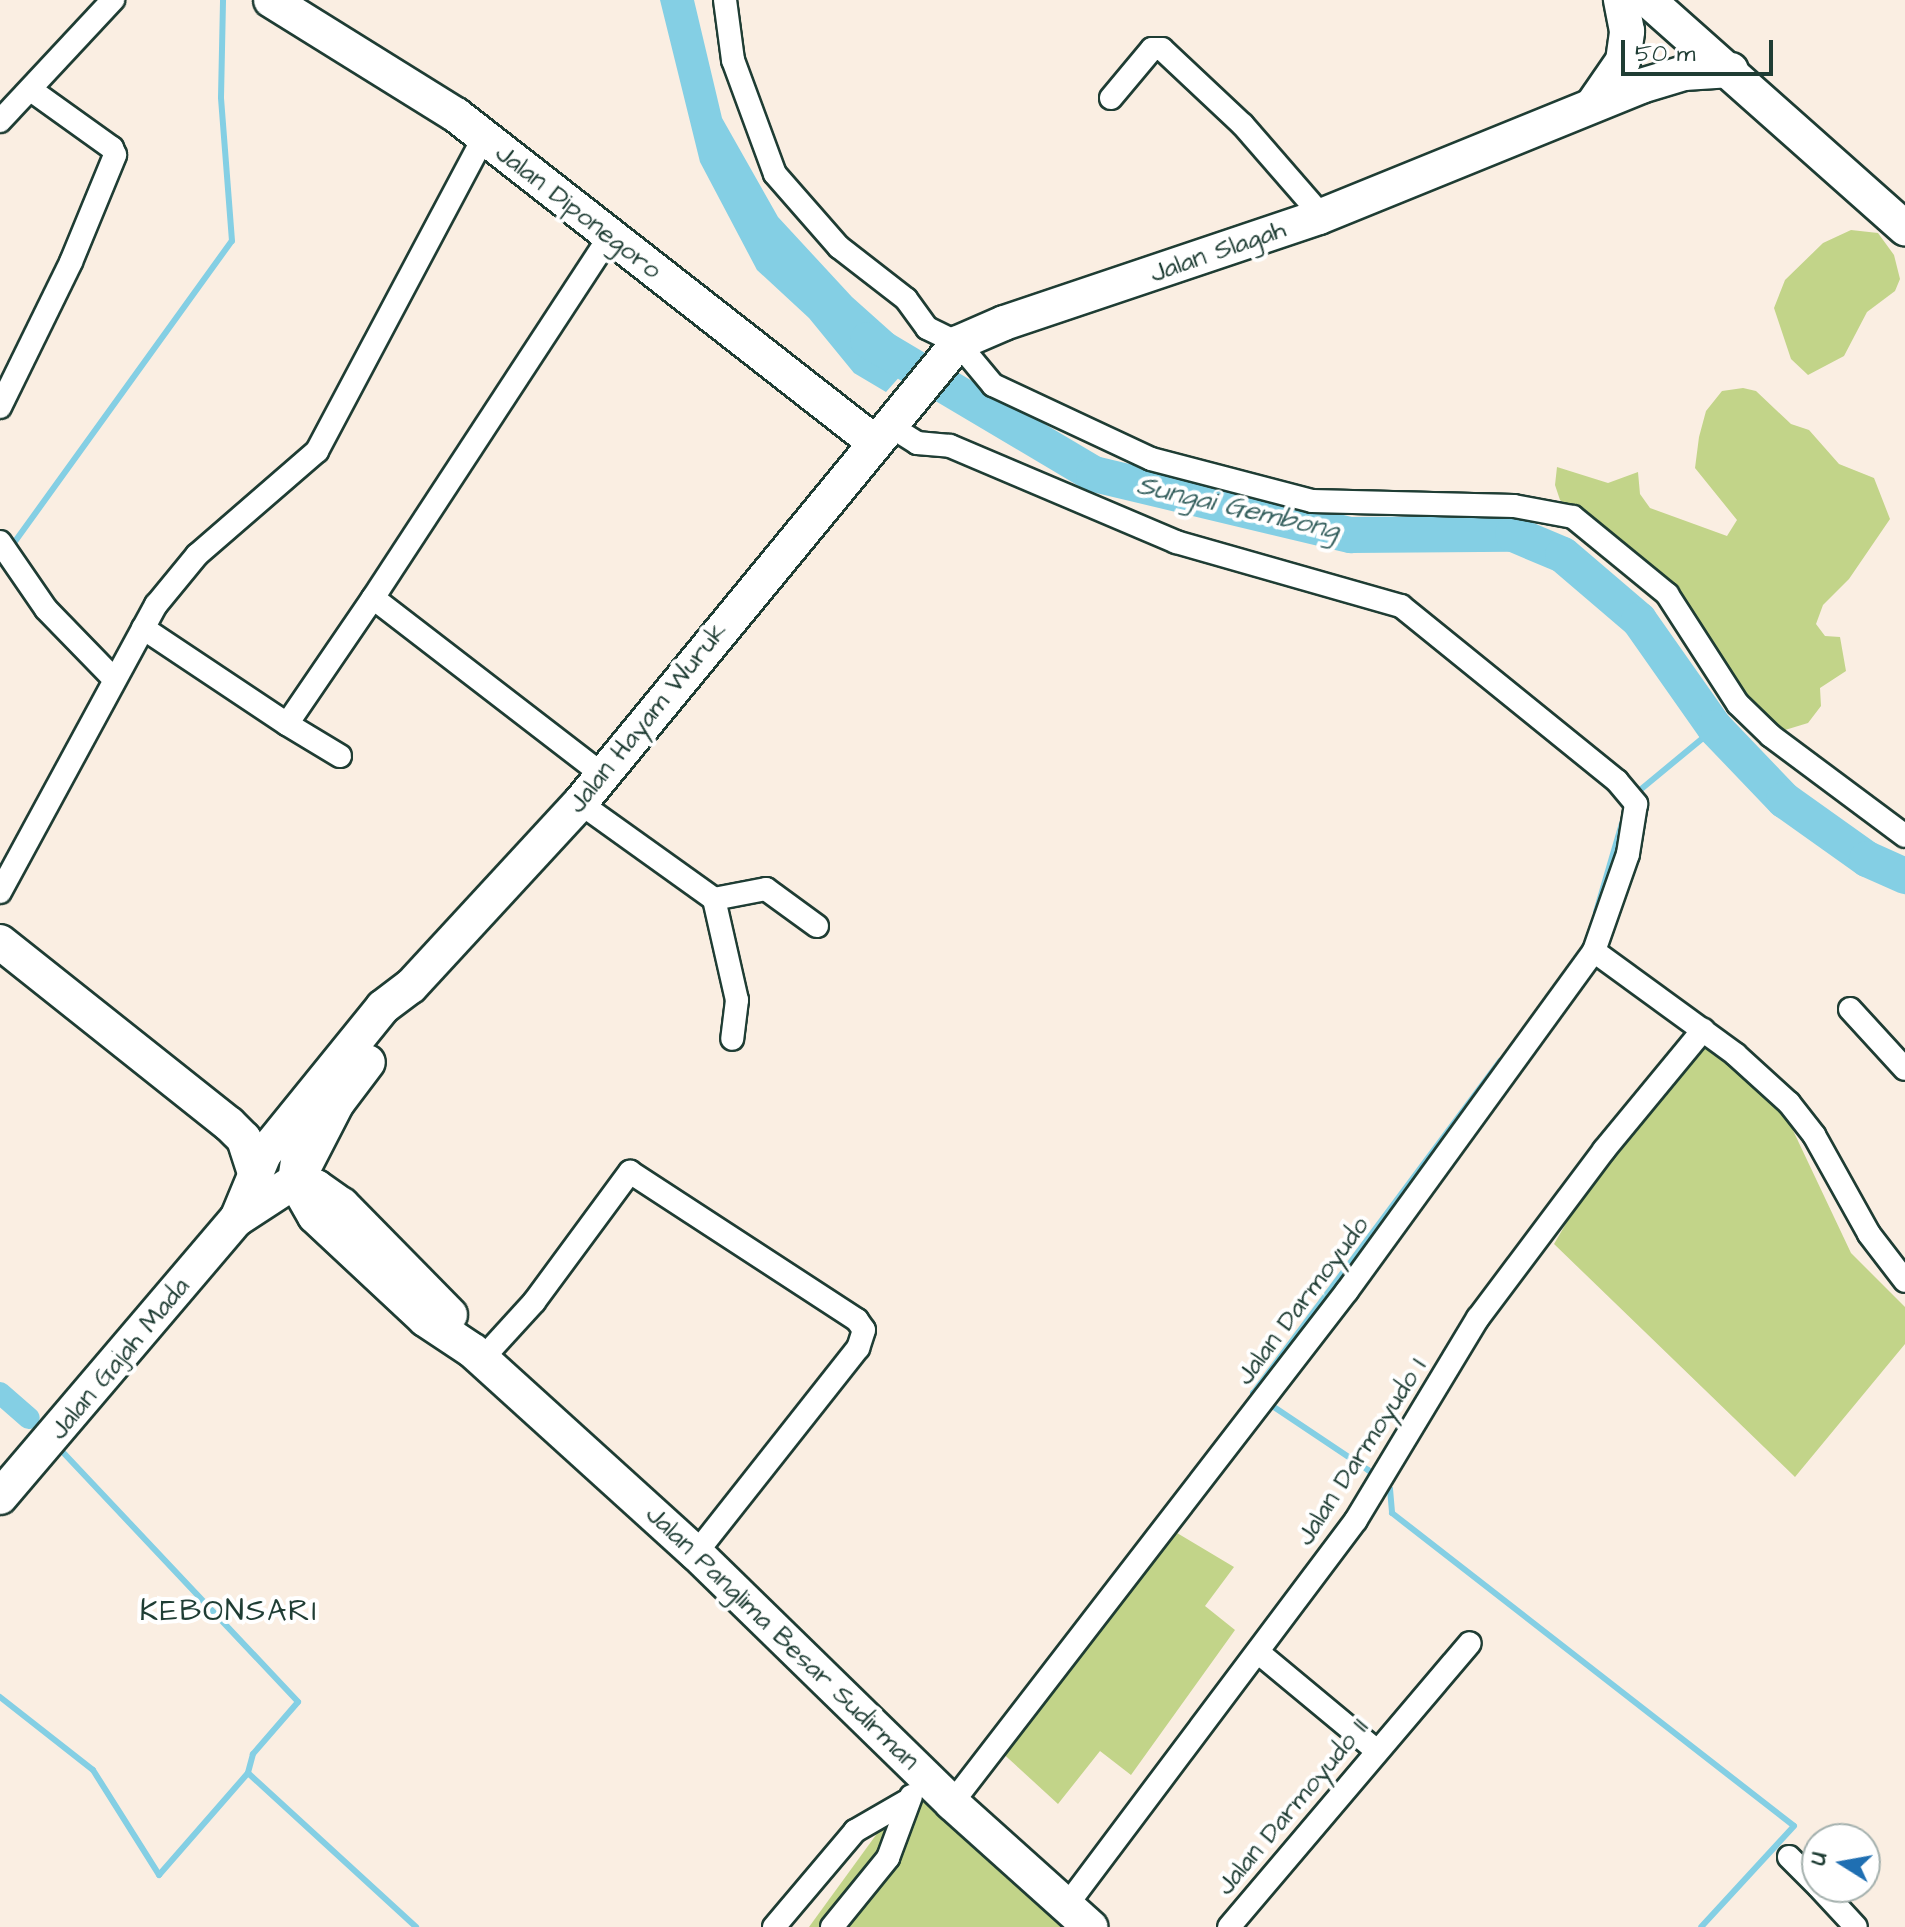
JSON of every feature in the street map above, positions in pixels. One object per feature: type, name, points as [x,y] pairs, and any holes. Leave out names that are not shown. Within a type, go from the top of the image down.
[{"type":"main road","name":"Jalan Diponegoro","points":[[271,0],[484,137],[609,237],[885,427]]},
{"type":"main road","points":[[1594,103],[1623,61],[1627,31],[1621,0]]},
{"type":"main road","points":[[1648,0],[1901,215]]},
{"type":"main road","name":"Jalan Slagah","points":[[885,427],[954,347],[983,330],[1322,216],[1594,103],[1684,73],[1731,70]]},
{"type":"main road","name":"Jalan Hayam Wuruk","points":[[279,1157],[307,1104],[383,1007],[411,986],[580,803],[885,427]]},
{"type":"main road","name":"Jalan Panglima Besar Sudirman","points":[[0,942],[316,1187],[334,1216],[445,1307],[477,1355],[696,1553],[952,1803],[1078,1916]]},
{"type":"main road","name":"Jalan Hayam Wuruk","points":[[279,1157],[337,1103],[401,1017],[411,986]]},
{"type":"main road","points":[[237,1219],[279,1157]]},
{"type":"main road","points":[[237,1219],[276,1214],[334,1216]]},
{"type":"main road","name":"Jalan Gajah Mada","points":[[0,1497],[237,1219]]},
{"type":"street","points":[[0,121],[113,0]]},
{"type":"street","points":[[725,0],[733,60],[775,174],[839,247],[906,299],[927,328],[954,347],[993,385],[1151,459],[1312,501],[1514,506],[1573,517],[1667,594],[1738,704],[1760,725],[1905,836]]},
{"type":"street","points":[[1111,98],[1152,49],[1162,49],[1243,125],[1322,216]]},
{"type":"street","points":[[0,407],[71,262],[115,152],[31,90]]},
{"type":"street","points":[[0,892],[113,678],[143,628],[197,555],[317,451],[484,137]]},
{"type":"street","points":[[287,724],[609,237]]},
{"type":"street","name":"Jalan Darmoyudo","points":[[885,427],[917,443],[950,446],[1176,542],[1391,601],[1418,616],[1633,798],[1628,854],[1594,951],[1263,1400],[952,1803]]},
{"type":"street","points":[[0,542],[46,609],[113,678]]},
{"type":"street","points":[[373,598],[603,775]]},
{"type":"street","points":[[143,628],[340,756]]},
{"type":"street","points":[[580,803],[714,899],[737,1000],[732,1039]]},
{"type":"street","points":[[714,899],[766,889],[817,926]]},
{"type":"street","points":[[1594,951],[1703,1030],[1789,1103],[1814,1135],[1869,1234],[1905,1281]]},
{"type":"street","points":[[1850,1009],[1905,1069]]},
{"type":"street","name":"Jalan Darmoyudo I","points":[[1078,1916],[1380,1480],[1478,1318],[1604,1150],[1703,1030]]},
{"type":"street","points":[[477,1355],[534,1302],[630,1172],[857,1320],[864,1330],[858,1348],[696,1553]]},
{"type":"street","name":"Jalan Darmoyudo II","points":[[1229,1927],[1376,1750],[1470,1643]]},
{"type":"street","points":[[1259,1653],[1376,1750]]},
{"type":"street","points":[[774,1927],[855,1831],[905,1802],[927,1777]]},
{"type":"street","points":[[832,1927],[888,1858],[905,1802]]},
{"type":"street","points":[[1789,1857],[1801,1869]]},
{"type":"street","points":[[1834,1903],[1856,1927]]},
{"type":"green space","points":[[1851,230],[1878,233],[1894,255],[1900,279],[1895,291],[1867,312],[1844,356],[1808,375],[1791,359],[1774,308],[1785,280],[1823,243]]},
{"type":"green space","points":[[1743,388],[1756,391],[1791,424],[1809,430],[1839,464],[1874,478],[1890,519],[1849,579],[1823,605],[1816,624],[1825,636],[1840,637],[1846,671],[1820,688],[1821,706],[1808,723],[1785,730],[1758,712],[1660,596],[1637,552],[1560,500],[1555,485],[1557,467],[1608,483],[1638,472],[1640,494],[1650,508],[1727,536],[1737,520],[1695,468],[1706,411],[1722,391]]},
{"type":"green space","points":[[1701,1040],[1727,1056],[1790,1124],[1851,1253],[1905,1307],[1905,1344],[1795,1477],[1554,1244],[1606,1155]]},
{"type":"green space","points":[[1167,1527],[1234,1567],[1205,1606],[1235,1630],[1131,1775],[1100,1751],[1058,1804],[997,1748]]},
{"type":"green space","points":[[924,1769],[1087,1927],[809,1927]]},
{"type":"water","points":[[660,0],[694,0],[722,118],[778,217],[852,297],[918,356],[886,392],[854,373],[809,318],[757,270],[700,162]]},
{"type":"waterway","points":[[11,547],[232,241],[221,97],[223,0]]},
{"type":"waterway","name":"Sungai Gembong","points":[[868,340],[1094,474],[1351,535],[1513,534],[1563,555],[1639,620],[1715,728],[1784,800],[1867,859],[1905,876]]},
{"type":"waterway","points":[[1634,795],[1715,728]]},
{"type":"waterway","points":[[1596,912],[1622,823]]},
{"type":"waterway","points":[[1500,1061],[1253,1393],[1368,1470],[1390,1489],[1392,1513],[1794,1826],[1701,1927]]},
{"type":"waterway","points":[[0,1393],[29,1418]]},
{"type":"waterway","points":[[29,1418],[42,1431]]},
{"type":"waterway","points":[[58,1447],[298,1702],[253,1754],[248,1773],[416,1927]]},
{"type":"waterway","points":[[0,1697],[93,1770],[159,1875],[248,1773]]},
{"type":"district","name":"KEBONSARI","points":[[229,1611]]}]
